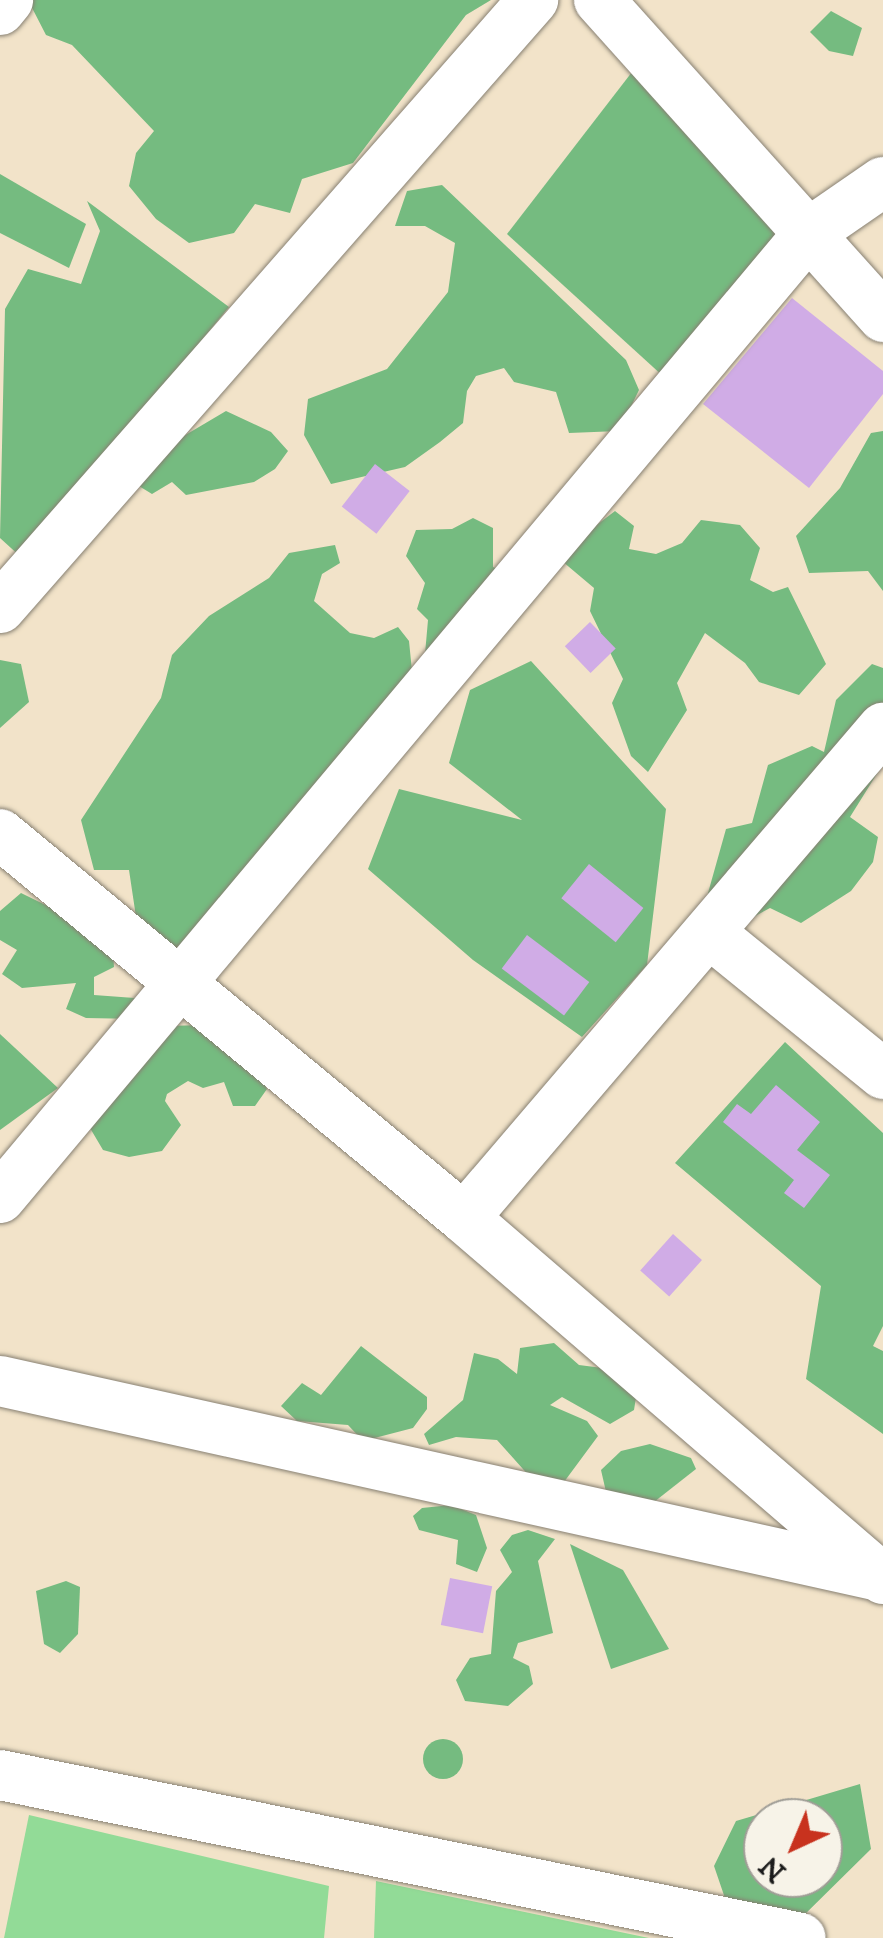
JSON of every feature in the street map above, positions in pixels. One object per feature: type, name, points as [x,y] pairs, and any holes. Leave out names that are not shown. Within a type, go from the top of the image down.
[{"type":"street","points":[[0,10],[8,0]]},
{"type":"street","points":[[0,608],[533,0]]},
{"type":"street","points":[[599,0],[883,317]]},
{"type":"street","points":[[0,1198],[177,981],[810,233],[883,182]]},
{"type":"street","points":[[464,1218],[711,934],[883,728]]},
{"type":"street","points":[[0,834],[464,1218],[881,1577]]},
{"type":"street","points":[[711,934],[883,1074]]},
{"type":"street","points":[[0,1381],[881,1577]]},
{"type":"street","points":[[0,1775],[801,1938]]},
{"type":"green space","points":[[28,0],[491,0],[466,15],[353,163],[302,179],[290,213],[255,204],[234,233],[189,243],[156,219],[129,186],[136,153],[154,131],[72,45],[46,35]]},
{"type":"green space","points":[[831,11],[862,28],[853,56],[829,51],[810,32]]},
{"type":"green space","points":[[632,72],[785,232],[664,377],[507,234]]},
{"type":"green space","points":[[0,174],[86,224],[69,268],[0,233]]},
{"type":"green space","points":[[442,185],[626,360],[639,390],[619,431],[569,433],[556,392],[514,382],[504,368],[476,376],[467,391],[463,423],[440,442],[405,467],[331,484],[304,435],[308,399],[387,369],[448,292],[455,243],[425,226],[395,226],[407,191]]},
{"type":"green space","points":[[87,201],[229,307],[22,558],[0,538],[5,309],[28,269],[81,284],[100,231]]},
{"type":"green space","points":[[226,411],[271,432],[288,451],[275,469],[254,482],[186,495],[172,482],[152,494],[134,483],[182,437]]},
{"type":"green space","points":[[883,431],[883,591],[868,571],[809,573],[796,536],[840,488],[871,433]]},
{"type":"green space","points":[[615,511],[634,526],[629,549],[656,554],[682,543],[701,520],[740,525],[760,548],[750,580],[773,592],[788,587],[826,664],[799,695],[759,682],[745,663],[705,633],[677,683],[687,710],[648,772],[631,756],[612,703],[623,679],[590,611],[594,588],[556,556]]},
{"type":"green space","points":[[473,518],[493,528],[493,567],[510,574],[425,654],[428,620],[417,609],[425,583],[406,556],[416,530],[452,529]]},
{"type":"green space","points":[[335,545],[340,563],[322,574],[314,601],[350,633],[374,638],[398,627],[409,641],[412,671],[176,965],[139,937],[129,870],[94,870],[81,820],[161,698],[172,655],[209,616],[269,578],[289,553]]},
{"type":"green space","points":[[0,660],[21,664],[29,702],[0,728]]},
{"type":"green space","points":[[531,661],[666,809],[647,965],[582,1037],[473,960],[368,869],[399,789],[522,820],[449,763],[470,690]]},
{"type":"green space","points":[[872,664],[883,668],[883,764],[850,817],[878,837],[873,862],[851,891],[801,923],[770,908],[748,920],[708,893],[726,829],[752,823],[768,765],[812,746],[824,752],[836,700]]},
{"type":"green space","points":[[21,893],[64,914],[113,952],[114,967],[94,977],[94,995],[148,999],[139,1019],[86,1018],[66,1009],[76,983],[22,988],[2,974],[17,950],[0,940],[0,911]]},
{"type":"green space","points":[[206,1025],[248,1056],[267,1089],[255,1106],[233,1106],[224,1082],[203,1088],[188,1081],[167,1094],[165,1101],[181,1125],[162,1151],[129,1157],[103,1150],[90,1128],[164,1026]]},
{"type":"green space","points":[[0,1034],[58,1088],[0,1130]]},
{"type":"green space","points":[[785,1042],[883,1133],[883,1326],[873,1346],[883,1351],[883,1434],[806,1379],[821,1286],[675,1163]]},
{"type":"green space","points":[[554,1343],[579,1365],[626,1371],[638,1385],[634,1410],[610,1424],[562,1397],[550,1405],[587,1421],[598,1436],[564,1482],[539,1487],[497,1440],[456,1437],[429,1445],[424,1434],[463,1400],[474,1353],[498,1359],[517,1374],[520,1348]]},
{"type":"green space","points":[[361,1346],[427,1397],[427,1409],[413,1428],[363,1441],[348,1425],[297,1421],[281,1406],[302,1383],[321,1395]]},
{"type":"green space","points":[[650,1444],[691,1458],[696,1469],[654,1502],[609,1505],[601,1470],[621,1451]]},
{"type":"green space","points":[[451,1505],[476,1515],[487,1548],[477,1572],[456,1564],[458,1540],[419,1530],[413,1516],[422,1508]]},
{"type":"green space","points":[[528,1530],[555,1539],[538,1561],[553,1633],[518,1643],[513,1658],[529,1666],[533,1684],[508,1706],[465,1701],[456,1680],[470,1658],[491,1654],[496,1591],[512,1572],[500,1550],[512,1535]]},
{"type":"green space","points":[[570,1544],[623,1570],[669,1649],[611,1669]]},
{"type":"green space","points":[[66,1581],[80,1587],[78,1634],[60,1653],[44,1644],[36,1591]]},
{"type":"green space","points":[[443,1739],[457,1745],[463,1759],[457,1773],[443,1779],[429,1773],[423,1759],[429,1745]]},
{"type":"green space","points":[[860,1784],[871,1849],[843,1877],[843,1798],[813,1798]]},
{"type":"green space","points":[[29,1815],[329,1886],[324,1938],[4,1938]]},
{"type":"green space","points":[[743,1819],[743,1898],[821,1898],[795,1924],[728,1907],[714,1866],[736,1821]]},
{"type":"green space","points":[[376,1881],[649,1938],[374,1938]]},
{"type":"building","points":[[792,298],[883,371],[883,394],[809,488],[703,404]]},
{"type":"building","points":[[375,464],[410,491],[376,534],[342,507]]},
{"type":"building","points":[[590,622],[616,649],[591,673],[565,646]]},
{"type":"building","points":[[589,864],[643,908],[616,942],[561,898]]},
{"type":"building","points":[[527,935],[589,982],[564,1015],[502,969]]},
{"type":"building","points":[[776,1085],[820,1122],[797,1150],[830,1175],[804,1208],[784,1193],[794,1180],[723,1122],[737,1104],[751,1114]]},
{"type":"building","points":[[673,1234],[702,1260],[669,1297],[640,1270]]},
{"type":"building","points":[[450,1578],[492,1586],[483,1633],[441,1625]]}]
